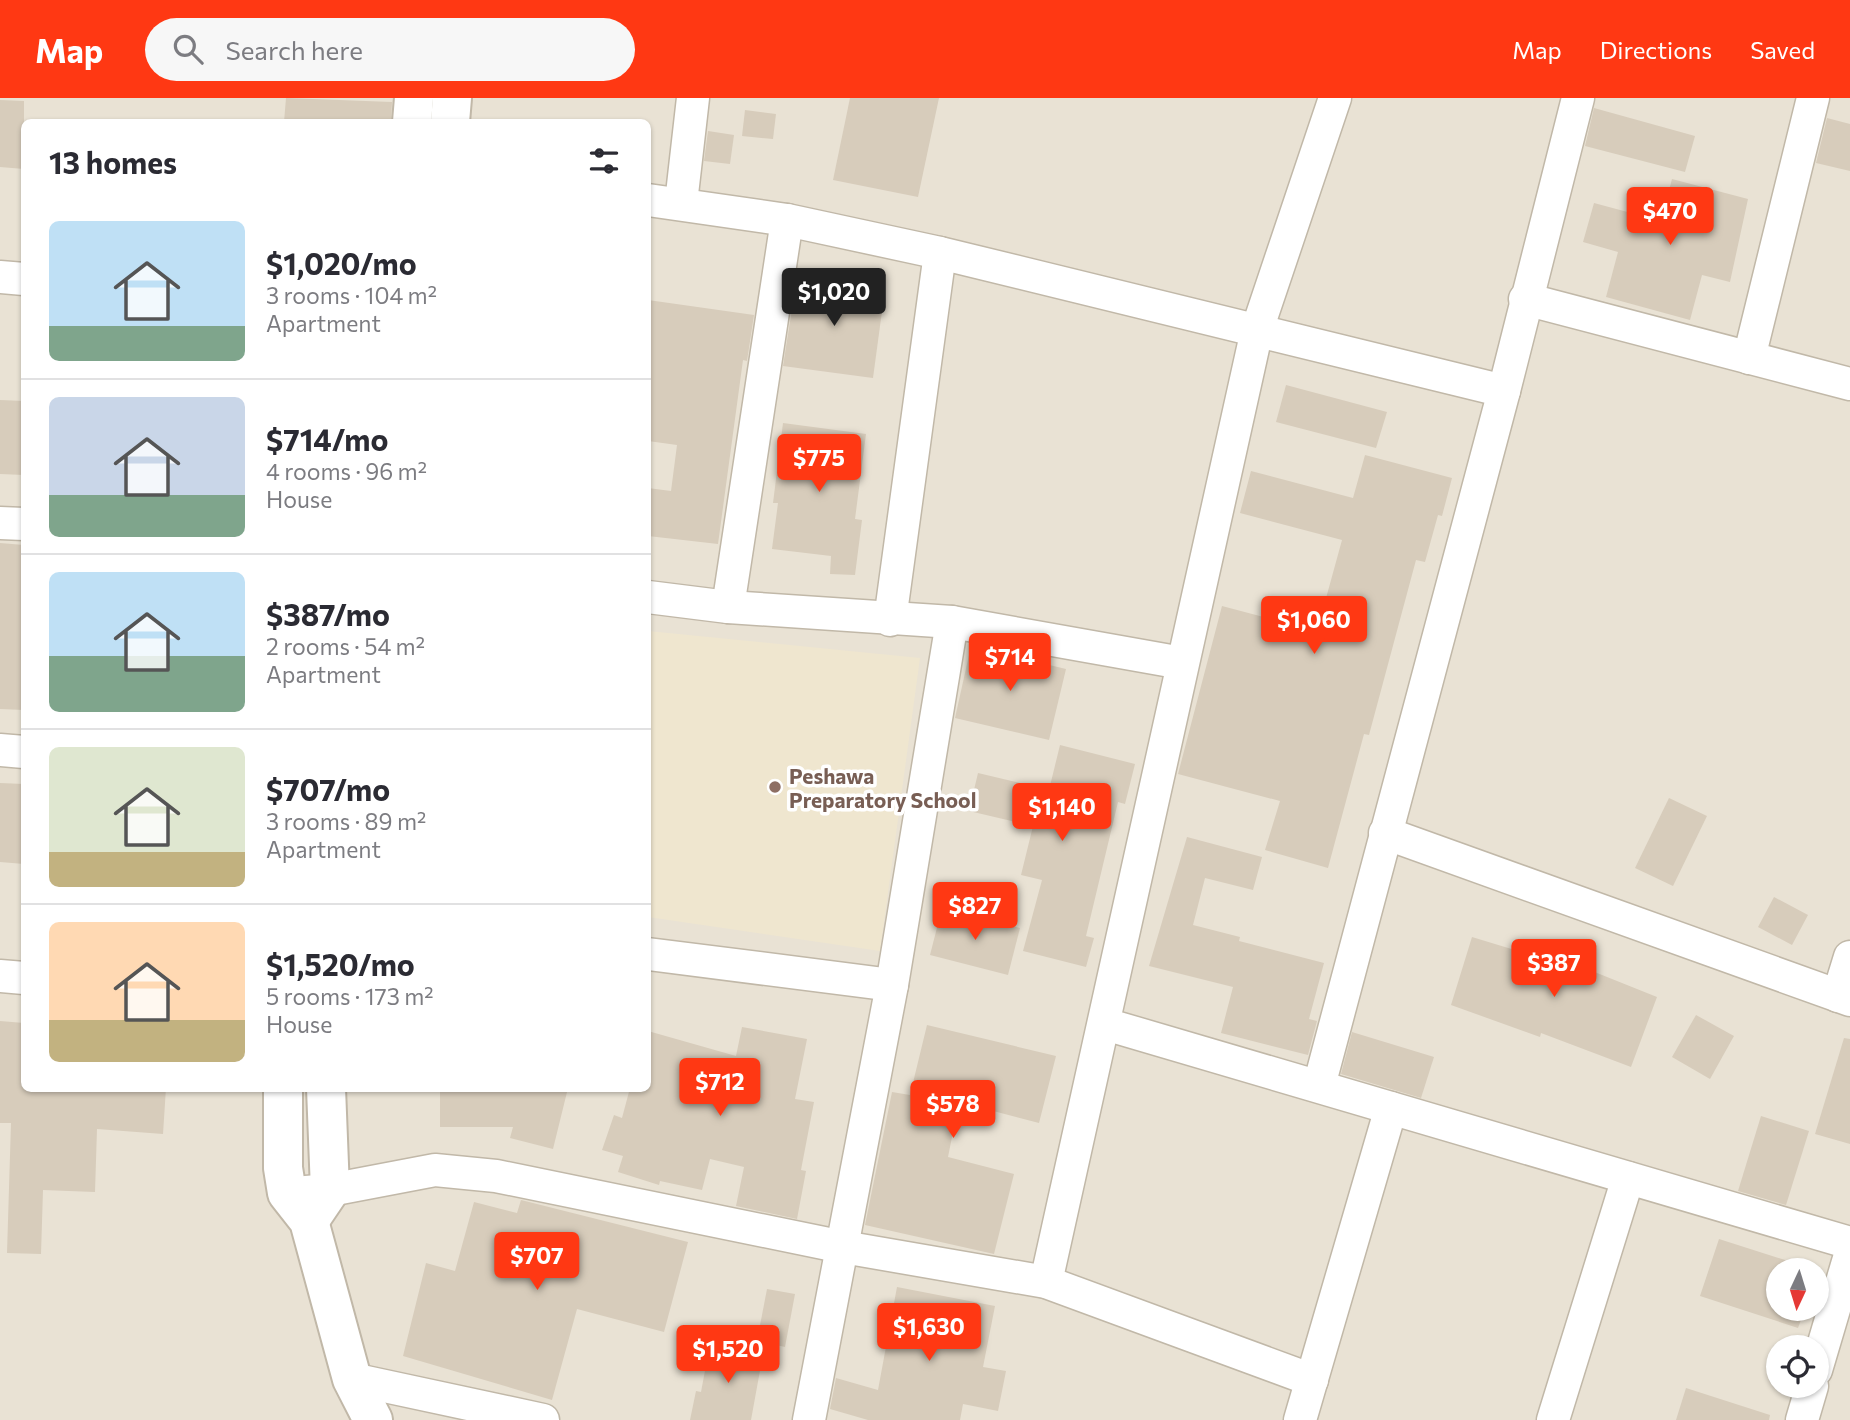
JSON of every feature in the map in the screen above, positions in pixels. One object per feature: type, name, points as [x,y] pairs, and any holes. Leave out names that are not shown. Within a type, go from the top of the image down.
[{"type":"street","points":[[412,119],[414,98]]},
{"type":"street","points":[[450,119],[452,98]]},
{"type":"street","points":[[681,203],[692,98]]},
{"type":"street","points":[[1046,1282],[1256,330],[1335,98]]},
{"type":"street","points":[[1319,1086],[1504,391],[1577,98]]},
{"type":"street","points":[[1749,358],[1813,98]]},
{"type":"street","points":[[651,201],[681,203],[788,220],[940,253],[1504,391]]},
{"type":"street","points":[[728,607],[788,220]]},
{"type":"street","points":[[890,620],[940,253]]},
{"type":"street","points":[[0,277],[21,279]]},
{"type":"street","points":[[1525,299],[1850,384]]},
{"type":"street","points":[[0,523],[21,524]]},
{"type":"street","points":[[651,597],[728,607],[890,620],[952,622],[1182,663]]},
{"type":"street","points":[[809,1420],[892,985],[952,622]]},
{"type":"street","points":[[0,750],[21,752]]},
{"type":"street","points":[[1385,833],[1844,998],[1850,957]]},
{"type":"street","points":[[651,954],[892,985]]},
{"type":"street","points":[[0,976],[21,978]]},
{"type":"street","points":[[1105,1024],[1850,1243]]},
{"type":"street","points":[[283,1092],[283,1168],[352,1378],[373,1420]]},
{"type":"street","points":[[326,1092],[330,1190]]},
{"type":"street","points":[[1300,1420],[1391,1108]]},
{"type":"street","points":[[298,1207],[330,1190],[435,1170],[465,1171],[843,1247],[1046,1282],[1312,1380]]},
{"type":"street","points":[[1553,1420],[1628,1178]]},
{"type":"street","points":[[1829,1341],[1843,1310],[1850,1255]]},
{"type":"street","points":[[352,1378],[543,1420]]},
{"type":"street","points":[[1802,1420],[1808,1398]]},
{"type":"shaded area","points":[[0,98],[1850,98],[1850,1420],[0,1420]]},
{"type":"shaded area","name":"Peshawa Preparatory School","points":[[651,631],[920,658],[880,951],[651,917]]},
{"type":"building","points":[[286,98],[392,102],[391,119],[284,119]]},
{"type":"building","points":[[850,98],[939,98],[918,197],[833,180]]},
{"type":"building","points":[[0,100],[24,101],[24,119],[21,119],[21,169],[0,167]]},
{"type":"building","points":[[1594,108],[1695,136],[1685,172],[1585,146]]},
{"type":"building","points":[[745,110],[776,114],[773,139],[742,136]]},
{"type":"building","points":[[1827,118],[1850,124],[1850,171],[1816,163]]},
{"type":"building","points":[[708,131],[734,135],[730,164],[704,161]]},
{"type":"building","points":[[1672,179],[1748,199],[1730,282],[1702,275],[1690,320],[1606,297],[1618,252],[1583,242],[1594,203],[1661,221]]},
{"type":"building","points":[[797,277],[885,289],[873,378],[783,366]]},
{"type":"building","points":[[651,300],[754,315],[747,361],[743,360],[718,544],[651,536],[651,488],[671,491],[677,445],[651,441]]},
{"type":"building","points":[[1286,385],[1387,412],[1376,448],[1276,422]]},
{"type":"building","points":[[0,400],[21,401],[21,475],[0,474]]},
{"type":"building","points":[[783,423],[866,434],[855,519],[862,520],[855,575],[830,574],[831,556],[772,549],[778,503],[773,503]]},
{"type":"building","points":[[1365,455],[1452,478],[1442,516],[1438,515],[1425,562],[1416,560],[1369,735],[1364,734],[1328,868],[1265,850],[1280,801],[1178,774],[1222,606],[1317,631],[1342,540],[1240,513],[1251,471],[1353,498]]},
{"type":"building","points":[[0,543],[21,545],[21,710],[0,709]]},
{"type":"building","points":[[971,646],[1066,669],[1049,740],[955,718]]},
{"type":"building","points":[[1060,745],[1135,764],[1125,804],[1118,802],[1086,936],[1094,938],[1086,967],[1023,951],[1042,880],[1021,875],[1033,826],[969,811],[978,773],[1049,790]]},
{"type":"building","points":[[0,783],[21,784],[21,864],[0,862]]},
{"type":"building","points":[[1669,798],[1707,816],[1673,886],[1635,868]]},
{"type":"building","points":[[1187,837],[1262,857],[1253,890],[1205,878],[1193,925],[1240,937],[1239,941],[1324,963],[1309,1019],[1317,1021],[1308,1055],[1221,1033],[1233,987],[1149,966]]},
{"type":"building","points":[[1774,897],[1808,915],[1792,945],[1758,927]]},
{"type":"building","points":[[942,908],[1020,928],[1008,975],[930,955]]},
{"type":"building","points":[[1472,937],[1518,951],[1522,943],[1657,997],[1631,1067],[1541,1033],[1540,1037],[1451,1005]]},
{"type":"building","points":[[1696,1015],[1734,1036],[1710,1079],[1672,1057]]},
{"type":"building","points":[[0,1021],[21,1023],[21,1092],[166,1092],[163,1134],[97,1129],[95,1192],[43,1190],[41,1254],[7,1253],[11,1123],[0,1123]]},
{"type":"building","points":[[927,1025],[1056,1056],[1039,1123],[959,1102],[948,1157],[1014,1174],[994,1254],[865,1225],[892,1092],[910,1095]]},
{"type":"building","points":[[742,1027],[807,1039],[795,1099],[814,1102],[801,1170],[806,1171],[797,1219],[736,1206],[744,1167],[710,1159],[702,1190],[660,1181],[659,1185],[618,1172],[623,1156],[602,1150],[614,1115],[622,1118],[629,1092],[651,1092],[651,1032],[736,1056]]},
{"type":"building","points":[[1352,1032],[1434,1057],[1421,1098],[1341,1074]]},
{"type":"building","points":[[1844,1038],[1850,1039],[1850,1144],[1815,1134]]},
{"type":"building","points":[[440,1092],[567,1092],[553,1149],[510,1138],[513,1127],[440,1127]]},
{"type":"building","points":[[1761,1116],[1809,1131],[1786,1205],[1738,1191]]},
{"type":"building","points":[[521,1200],[688,1242],[664,1332],[577,1309],[552,1400],[403,1356],[426,1263],[455,1271],[474,1202],[517,1213]]},
{"type":"building","points":[[1719,1239],[1778,1258],[1766,1258],[1766,1318],[1700,1296]]},
{"type":"building","points":[[897,1287],[995,1306],[983,1367],[1006,1371],[998,1411],[963,1404],[960,1420],[868,1420],[830,1409],[836,1378],[878,1390]]},
{"type":"building","points":[[767,1289],[795,1294],[785,1347],[757,1341]]},
{"type":"building","points":[[1777,1321],[1801,1321],[1798,1328]]},
{"type":"building","points":[[710,1344],[763,1354],[751,1420],[690,1420],[696,1391],[701,1392]]},
{"type":"building","points":[[1686,1388],[1770,1415],[1769,1420],[1676,1420]]},
{"type":"place","name":"Peshawa Preparatory School","points":[[775,787]]}]
